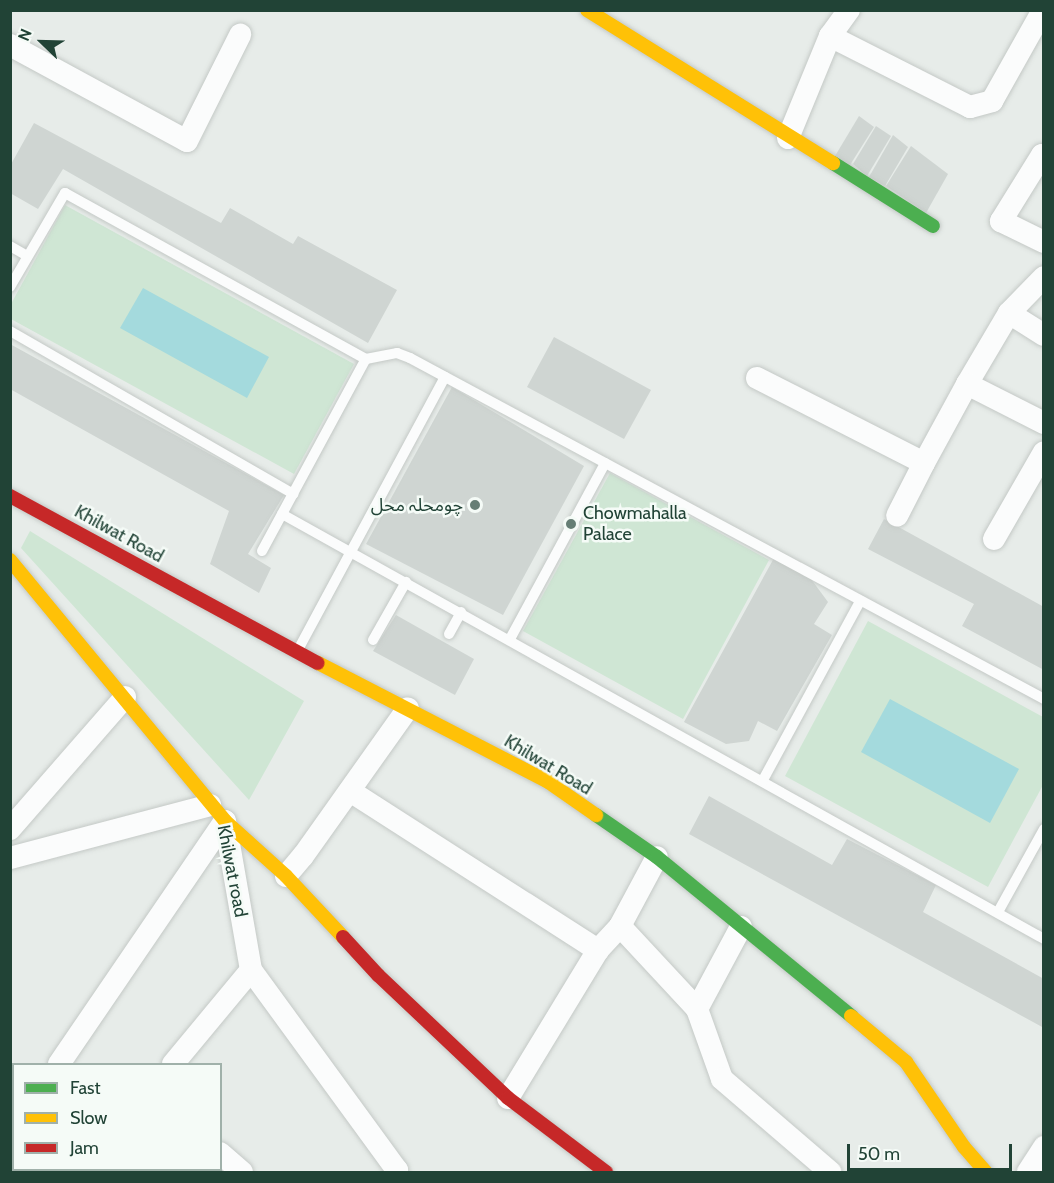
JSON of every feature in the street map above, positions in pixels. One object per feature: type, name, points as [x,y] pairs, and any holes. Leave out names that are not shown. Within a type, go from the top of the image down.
[{"type":"street","points":[[587,10],[755,114],[788,138],[933,226]]},
{"type":"street","points":[[788,138],[830,36],[849,10]]},
{"type":"street","points":[[830,36],[970,107],[992,101],[1043,10]]},
{"type":"street","points":[[10,45],[187,141],[240,35]]},
{"type":"street","points":[[1043,154],[1001,221],[1044,242]]},
{"type":"street","points":[[897,516],[967,384],[1009,313],[1044,277]]},
{"type":"street","points":[[1009,313],[1044,335]]},
{"type":"street","points":[[757,378],[924,463]]},
{"type":"street","points":[[967,384],[1044,423]]},
{"type":"street","points":[[994,539],[1044,452]]},
{"type":"street","name":"Khilwat Road","points":[[10,495],[297,652],[547,781],[657,857],[906,1062],[964,1147],[986,1173]]},
{"type":"street","name":"Khilwat road","points":[[10,560],[218,813],[251,970],[396,1172]]},
{"type":"street","points":[[10,828],[124,697]]},
{"type":"street","points":[[286,876],[350,791],[408,708]]},
{"type":"street","points":[[350,791],[598,950]]},
{"type":"street","points":[[10,858],[218,813]]},
{"type":"street","points":[[218,813],[286,876],[378,975],[508,1098],[603,1171]]},
{"type":"street","points":[[60,1063],[218,813]]},
{"type":"street","points":[[508,1098],[598,950],[620,926],[657,857]]},
{"type":"street","points":[[620,926],[697,1009],[722,1078],[830,1173]]},
{"type":"street","points":[[697,1009],[741,927]]},
{"type":"street","points":[[175,1063],[251,970]]},
{"type":"street","points":[[1028,1173],[1044,1147]]},
{"type":"street","points":[[222,1155],[242,1173]]},
{"type":"lane","points":[[10,287],[61,196],[65,193],[70,194],[366,359],[397,353],[445,377],[1044,699]]},
{"type":"lane","points":[[10,246],[27,256]]},
{"type":"lane","points":[[10,331],[294,494]]},
{"type":"lane","points":[[262,551],[366,359]]},
{"type":"lane","points":[[297,652],[445,377]]},
{"type":"lane","points":[[510,639],[605,463]]},
{"type":"lane","points":[[282,514],[763,780],[1044,939]]},
{"type":"lane","points":[[373,640],[406,582]]},
{"type":"lane","points":[[763,780],[860,601]]},
{"type":"lane","points":[[449,634],[461,612]]},
{"type":"lane","points":[[998,912],[1044,829]]},
{"type":"green space","points":[[65,205],[354,364],[294,474],[11,319],[11,304]]},
{"type":"green space","points":[[610,473],[769,560],[683,719],[523,631]]},
{"type":"green space","points":[[30,531],[304,701],[249,800],[21,548]]},
{"type":"green space","points":[[868,621],[1043,717],[1043,785],[988,887],[785,776]]},
{"type":"water","points":[[143,288],[269,357],[247,398],[120,328]]},
{"type":"water","points":[[890,699],[1019,769],[990,823],[861,752]]},
{"type":"building","points":[[859,116],[874,127],[850,165],[835,156]]},
{"type":"building","points":[[34,123],[221,223],[230,208],[293,244],[298,236],[397,290],[368,343],[63,169],[38,209],[10,193],[10,166]]},
{"type":"building","points":[[876,126],[891,136],[867,176],[853,164]]},
{"type":"building","points":[[893,135],[908,147],[885,186],[869,177]]},
{"type":"building","points":[[911,146],[948,174],[926,213],[886,186]]},
{"type":"building","points":[[554,337],[651,390],[624,439],[527,387]]},
{"type":"building","points":[[10,344],[284,495],[248,554],[271,568],[259,593],[210,564],[229,511],[10,389]]},
{"type":"building","name":"چومحلہ محل","points":[[452,387],[584,466],[503,615],[366,544]]},
{"type":"building","points":[[884,519],[1044,607],[1044,670],[962,626],[974,604],[868,549]]},
{"type":"building","points":[[774,558],[811,579],[828,602],[814,624],[832,635],[777,731],[758,721],[749,741],[726,744],[684,722]]},
{"type":"building","points":[[396,615],[474,659],[455,695],[373,651]]},
{"type":"building","points":[[709,796],[832,865],[847,839],[936,885],[923,912],[1044,979],[1044,1028],[689,834]]},
{"type":"traffic: fast","points":[[833,163],[933,226]]},
{"type":"traffic: fast","points":[[596,815],[657,857],[851,1016]]},
{"type":"traffic: slow","points":[[587,10],[833,163]]},
{"type":"traffic: slow","points":[[10,560],[225,821],[286,876],[343,937]]},
{"type":"traffic: slow","points":[[318,663],[547,781],[596,815]]},
{"type":"traffic: slow","points":[[851,1016],[906,1062],[964,1147],[986,1172]]},
{"type":"traffic: jam","points":[[10,496],[318,663]]},
{"type":"traffic: jam","points":[[343,937],[378,975],[508,1098],[606,1172]]},
{"type":"place","name":"چومحلہ محل","points":[[475,505]]},
{"type":"place","name":"Chowmahalla Palace","points":[[571,524]]}]
